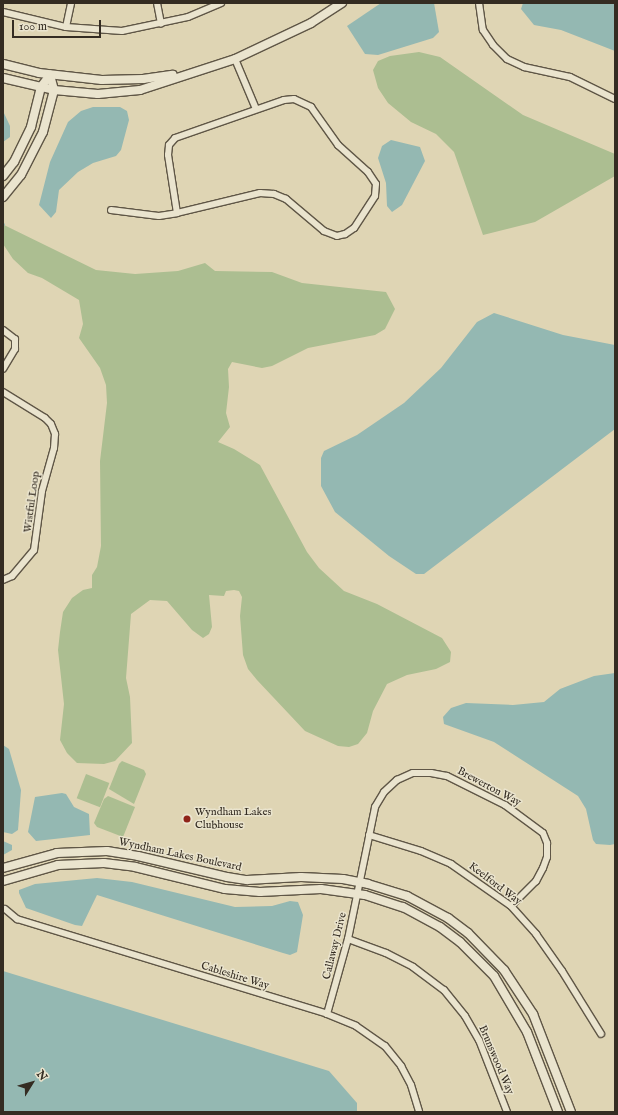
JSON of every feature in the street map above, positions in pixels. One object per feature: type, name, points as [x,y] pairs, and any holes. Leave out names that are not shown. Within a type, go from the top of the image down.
[{"type":"street","points":[[66,27],[71,3]]},
{"type":"street","points":[[157,3],[161,24]]},
{"type":"street","points":[[3,12],[66,27],[122,31],[161,24],[188,17],[221,3]]},
{"type":"street","points":[[3,78],[54,90],[98,94],[140,90],[235,59],[311,23],[342,3]]},
{"type":"street","points":[[479,3],[483,30],[493,45],[507,59],[524,67],[570,77],[615,99]]},
{"type":"street","points":[[235,59],[256,109]]},
{"type":"street","points":[[3,64],[50,75],[102,80],[143,79],[196,72]]},
{"type":"street","points":[[3,176],[14,162],[32,127],[41,87],[50,75]]},
{"type":"street","points":[[3,197],[21,175],[43,132],[54,90],[50,75]]},
{"type":"street","points":[[111,210],[159,216],[177,212],[260,193],[274,194],[286,199],[324,231],[337,236],[346,234],[354,228],[376,196],[376,184],[368,172],[338,146],[311,107],[302,102],[284,100],[184,134],[169,145],[168,155],[177,212]]},
{"type":"street","points":[[3,330],[15,339],[15,349],[3,369]]},
{"type":"street","name":"Wistful Loop","points":[[3,392],[45,418],[51,424],[55,434],[54,448],[42,491],[34,550],[12,576],[3,580]]},
{"type":"street","name":"Brewerton Way","points":[[360,882],[375,807],[384,792],[397,780],[414,773],[431,773],[447,776],[505,805],[534,824],[543,833],[547,843],[547,857],[536,881],[511,906]]},
{"type":"street","name":"Keelford Way","points":[[369,835],[421,851],[451,864],[511,906],[536,934],[562,970],[601,1034]]},
{"type":"street","name":"Wyndham Lakes Boulevard","points":[[3,868],[29,859],[69,852],[107,851],[130,854],[240,879],[321,877],[360,882],[389,890],[427,906],[468,933],[504,970],[533,1014],[571,1112]]},
{"type":"street","points":[[126,866],[130,854]]},
{"type":"street","name":"Wyndham Lakes Boulevard","points":[[3,881],[58,865],[83,863],[126,866],[225,889],[260,892],[321,889],[357,894],[387,902],[422,916],[460,942],[485,966],[521,1018],[558,1112]]},
{"type":"street","name":"Callaway Drive","points":[[327,1014],[348,939],[360,882]]},
{"type":"street","name":"Cableshire Way","points":[[5,909],[17,919],[327,1014],[365,1031],[385,1046],[407,1076],[419,1112]]},
{"type":"street","name":"Brunswood Way","points":[[348,939],[400,960],[444,990],[465,1016],[479,1040],[507,1112]]},
{"type":"green space","points":[[419,52],[440,57],[523,115],[615,154],[615,176],[535,222],[483,235],[454,152],[436,134],[411,122],[388,103],[378,88],[373,70],[378,61],[390,56]]},
{"type":"green space","points":[[4,225],[96,270],[135,274],[178,271],[205,263],[215,271],[272,272],[302,283],[386,292],[395,309],[385,329],[375,335],[308,348],[272,366],[262,368],[232,362],[228,369],[229,387],[226,413],[230,427],[218,442],[234,449],[260,465],[307,552],[319,568],[344,591],[377,604],[442,638],[451,652],[450,662],[436,669],[407,675],[387,684],[373,711],[367,733],[358,744],[349,747],[338,746],[305,731],[248,669],[243,655],[240,616],[242,597],[239,591],[234,590],[226,591],[224,596],[209,595],[212,627],[209,634],[203,638],[192,630],[167,601],[150,600],[131,614],[126,678],[130,697],[132,743],[115,761],[104,764],[77,763],[67,753],[60,740],[64,704],[58,650],[63,612],[72,598],[83,590],[92,588],[92,575],[97,567],[101,546],[100,461],[107,403],[106,385],[100,368],[79,338],[83,324],[79,300],[42,278],[28,273],[13,259],[3,244]]},
{"type":"green space","points":[[122,761],[144,770],[146,774],[134,804],[109,789],[119,764]]},
{"type":"green space","points":[[86,774],[109,783],[100,807],[77,798]]},
{"type":"green space","points":[[108,796],[135,807],[123,837],[97,827],[94,823],[104,799]]},
{"type":"water","points":[[381,3],[434,3],[439,32],[433,38],[378,55],[365,54],[347,26]]},
{"type":"water","points":[[523,3],[615,3],[615,51],[561,30],[534,25],[521,9]]},
{"type":"water","points":[[93,107],[120,107],[127,111],[129,120],[121,150],[116,156],[93,163],[78,172],[59,190],[56,212],[51,218],[39,205],[50,162],[68,122],[81,111]]},
{"type":"water","points":[[3,111],[10,126],[10,137],[3,142]]},
{"type":"water","points":[[391,140],[420,147],[425,161],[402,205],[392,212],[387,206],[386,183],[378,158],[382,146]]},
{"type":"water","points":[[494,313],[563,335],[615,345],[615,429],[424,574],[416,574],[389,556],[335,512],[321,486],[321,458],[324,451],[357,435],[404,403],[441,368],[477,322]]},
{"type":"water","points":[[615,673],[615,844],[596,844],[593,840],[586,809],[578,796],[494,742],[444,724],[443,717],[451,708],[466,703],[513,705],[544,702],[560,689],[594,676]]},
{"type":"water","points":[[3,745],[9,749],[21,790],[18,830],[12,834],[3,832]]},
{"type":"water","points":[[62,793],[66,794],[74,807],[89,814],[90,835],[36,841],[28,832],[35,797]]},
{"type":"water","points":[[3,841],[12,845],[12,850],[3,855]]},
{"type":"water","points":[[97,878],[132,882],[235,907],[272,906],[290,901],[298,902],[303,915],[297,952],[290,955],[97,895],[82,926],[75,925],[26,908],[19,893],[19,890],[35,884]]},
{"type":"water","points":[[3,971],[329,1071],[357,1103],[357,1112],[3,1112]]},
{"type":"place","name":"Wyndham Lakes Clubhouse","points":[[187,819]]}]
